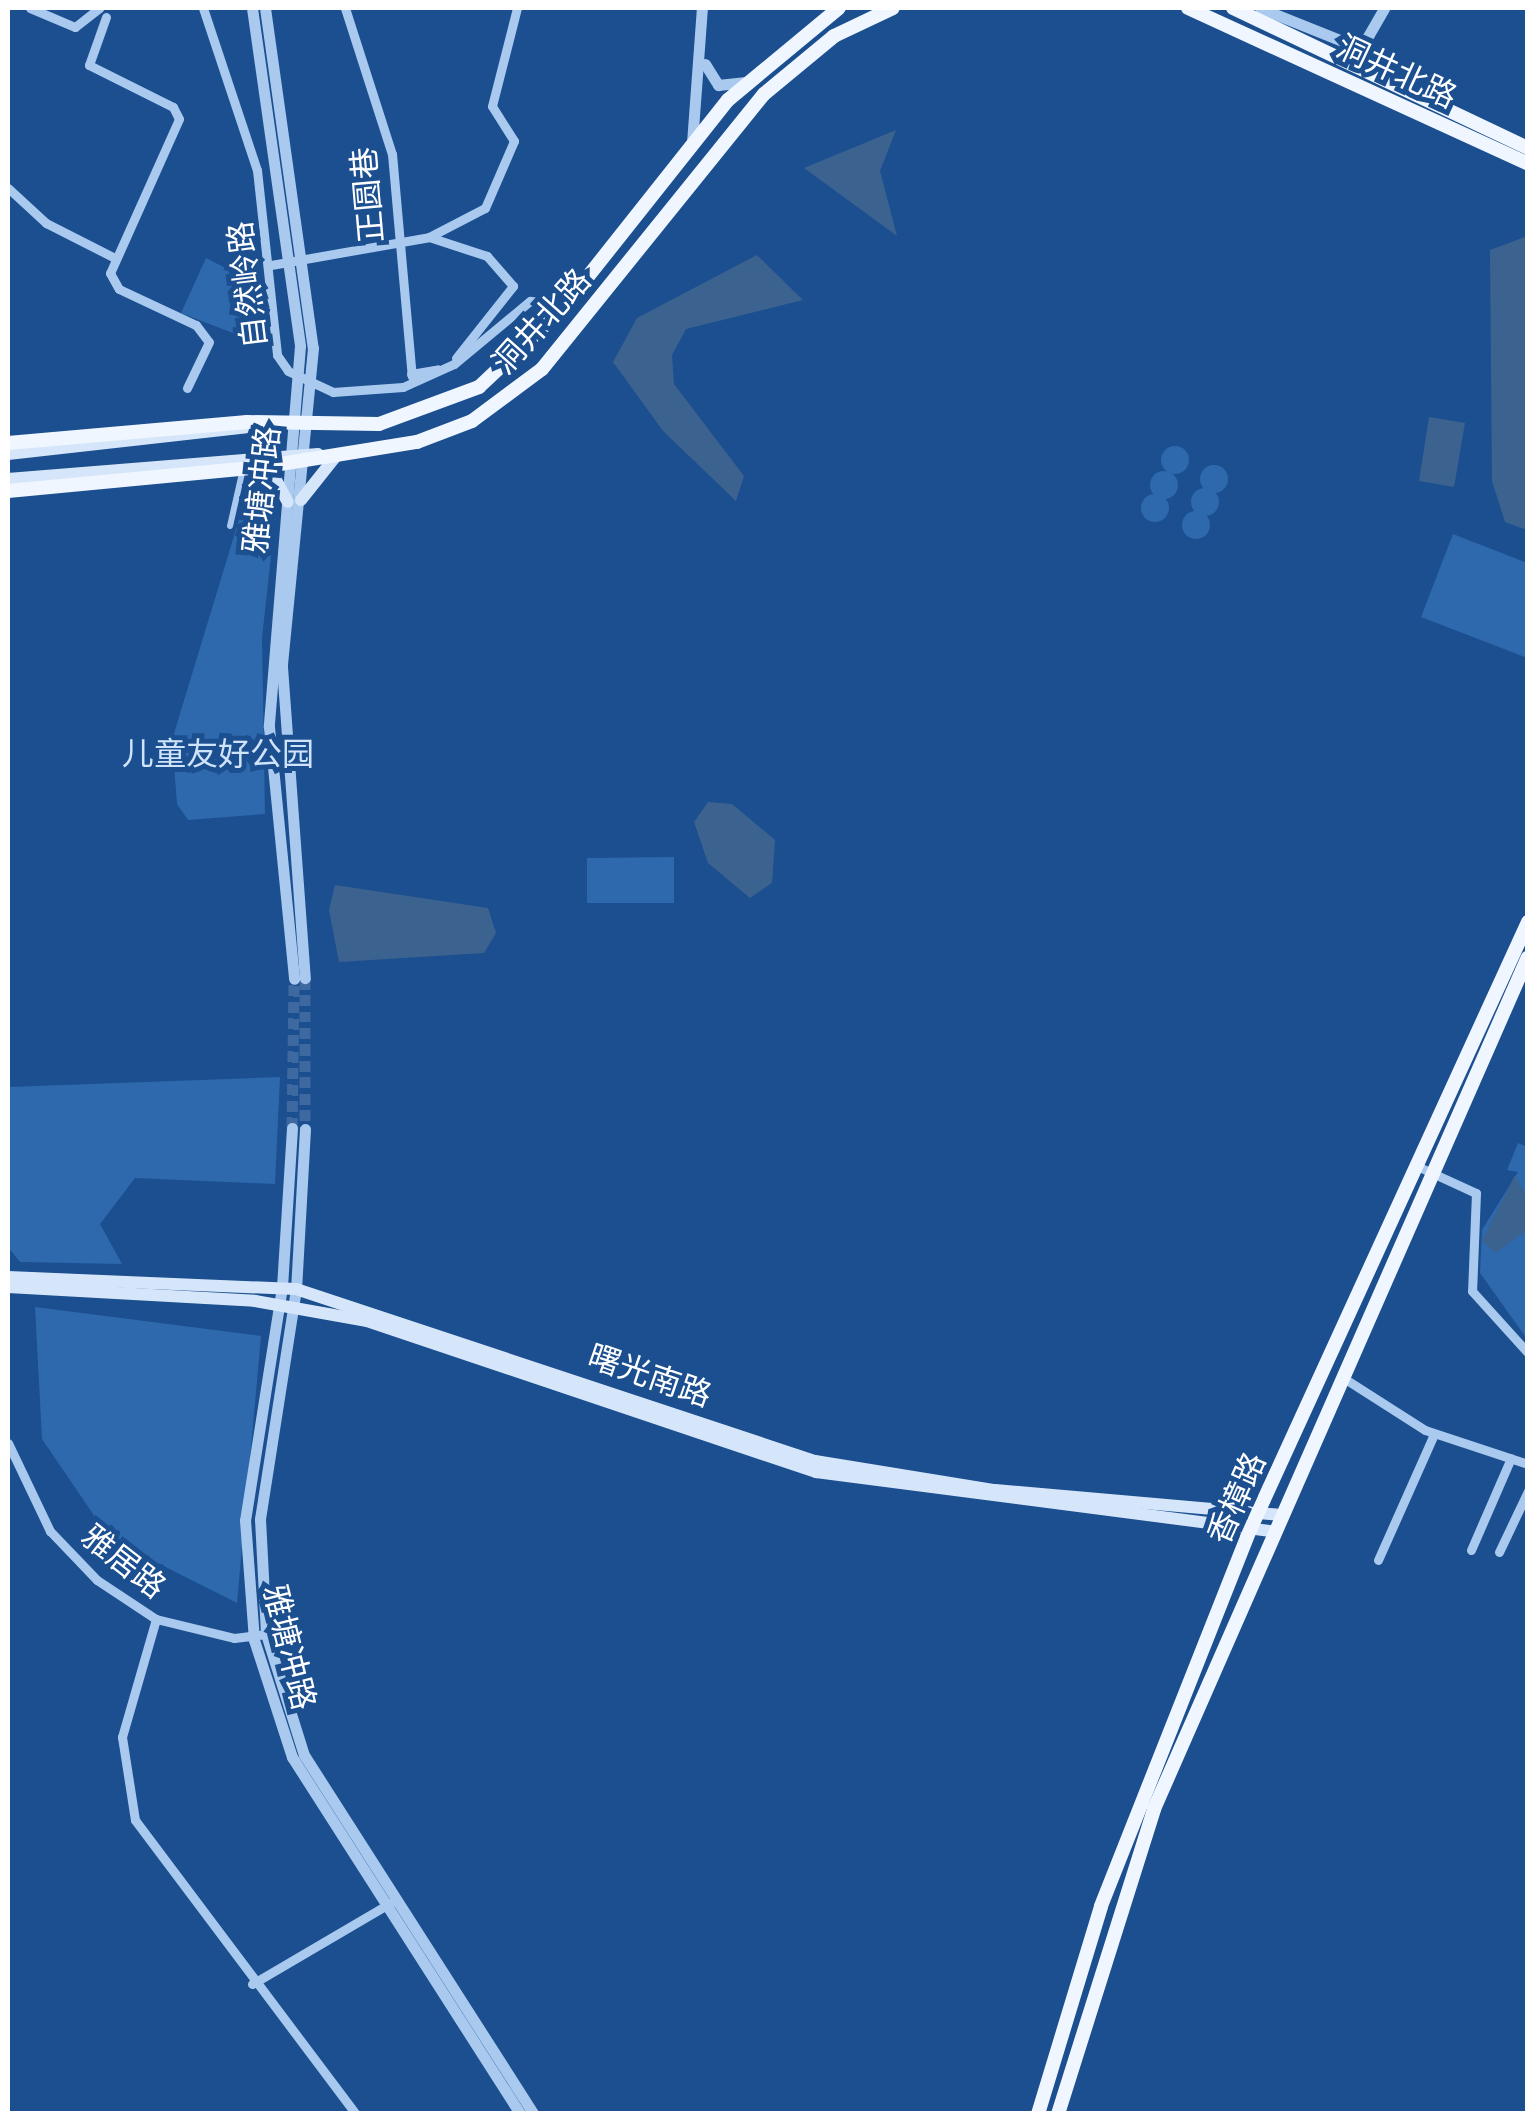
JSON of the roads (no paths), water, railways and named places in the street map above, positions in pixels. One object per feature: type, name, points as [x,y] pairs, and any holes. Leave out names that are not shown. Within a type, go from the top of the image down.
[{"type":"main road","name":"洞井北路","points":[[8,443],[270,424],[392,422],[460,397],[499,374],[566,304],[746,82],[839,8]]},
{"type":"main road","name":"洞井北路","points":[[8,491],[245,469],[440,435],[520,390],[764,94],[834,36],[892,8]]},
{"type":"main road","name":"洞井北路","points":[[1188,8],[1528,164]]},
{"type":"main road","name":"洞井北路","points":[[1233,8],[1528,148]]},
{"type":"main road","points":[[8,454],[270,424]]},
{"type":"main road","points":[[245,469],[275,478],[294,501],[314,472],[338,455]]},
{"type":"main road","points":[[8,479],[299,457]]},
{"type":"main road","name":"香樟路","points":[[1038,2114],[1108,1889],[1250,1530],[1528,922]]},
{"type":"main road","name":"香樟路","points":[[1058,2114],[1154,1808],[1279,1515],[1528,957]]},
{"type":"main road","name":"曙光南路","points":[[8,1277],[289,1288],[815,1460],[995,1490],[1279,1515]]},
{"type":"main road","name":"曙光南路","points":[[8,1287],[279,1304],[366,1320],[816,1472],[1273,1531]]},
{"type":"street","points":[[36,9],[75,28],[99,8]]},
{"type":"street","name":"雅塘冲路","points":[[252,8],[300,260],[298,378],[303,425]]},
{"type":"street","name":"雅塘冲路","points":[[265,8],[300,260],[312,386],[294,501],[282,726],[299,978]]},
{"type":"street","name":"正圆巷","points":[[345,8],[392,154],[396,243],[412,379]]},
{"type":"street","points":[[271,265],[429,237],[485,208],[514,141],[492,106],[517,8]]},
{"type":"street","points":[[704,8],[706,74],[724,87],[746,82]]},
{"type":"street","points":[[685,158],[697,116],[704,8]]},
{"type":"street","points":[[1260,8],[1350,44],[1368,38],[1384,8]]},
{"type":"street","name":"自然岭路","points":[[207,9],[257,170],[271,265],[277,355],[298,378],[312,386],[370,392],[454,364],[530,301],[566,304]]},
{"type":"street","points":[[106,17],[88,65],[173,108],[179,120],[113,257],[119,290],[196,326],[209,342],[186,388]]},
{"type":"street","points":[[8,188],[46,223],[113,257]]},
{"type":"street","points":[[412,379],[454,360],[513,286],[488,256],[429,237]]},
{"type":"street","points":[[230,526],[245,469]]},
{"type":"street","name":"雅塘冲路","points":[[260,1637],[260,1519],[294,1308],[289,1288],[298,1129]]},
{"type":"street","points":[[1417,1166],[1476,1193],[1472,1290],[1528,1353]]},
{"type":"street","name":"雅塘冲路","points":[[289,1288],[279,1304],[244,1520],[260,1637],[304,1756],[534,2114]]},
{"type":"street","points":[[1341,1376],[1434,1434],[1528,1464]]},
{"type":"street","points":[[1378,1560],[1434,1434]]},
{"type":"street","name":"雅居路","points":[[8,1443],[50,1531],[96,1580],[156,1620],[260,1637]]},
{"type":"street","points":[[1471,1550],[1511,1458]]},
{"type":"street","points":[[1499,1552],[1528,1491]]},
{"type":"street","points":[[156,1620],[122,1737],[136,1820],[252,1984],[356,2114]]},
{"type":"street","points":[[252,1984],[395,1901]]},
{"type":"street","name":"雅塘冲路","points":[[395,1901],[520,2114]]},
{"type":"tunnel","points":[[305,978],[305,1129]]},
{"type":"tunnel","points":[[292,1128],[294,979]]},
{"type":"park label","name":"儿童友好公园","points":[[218,753]]}]
